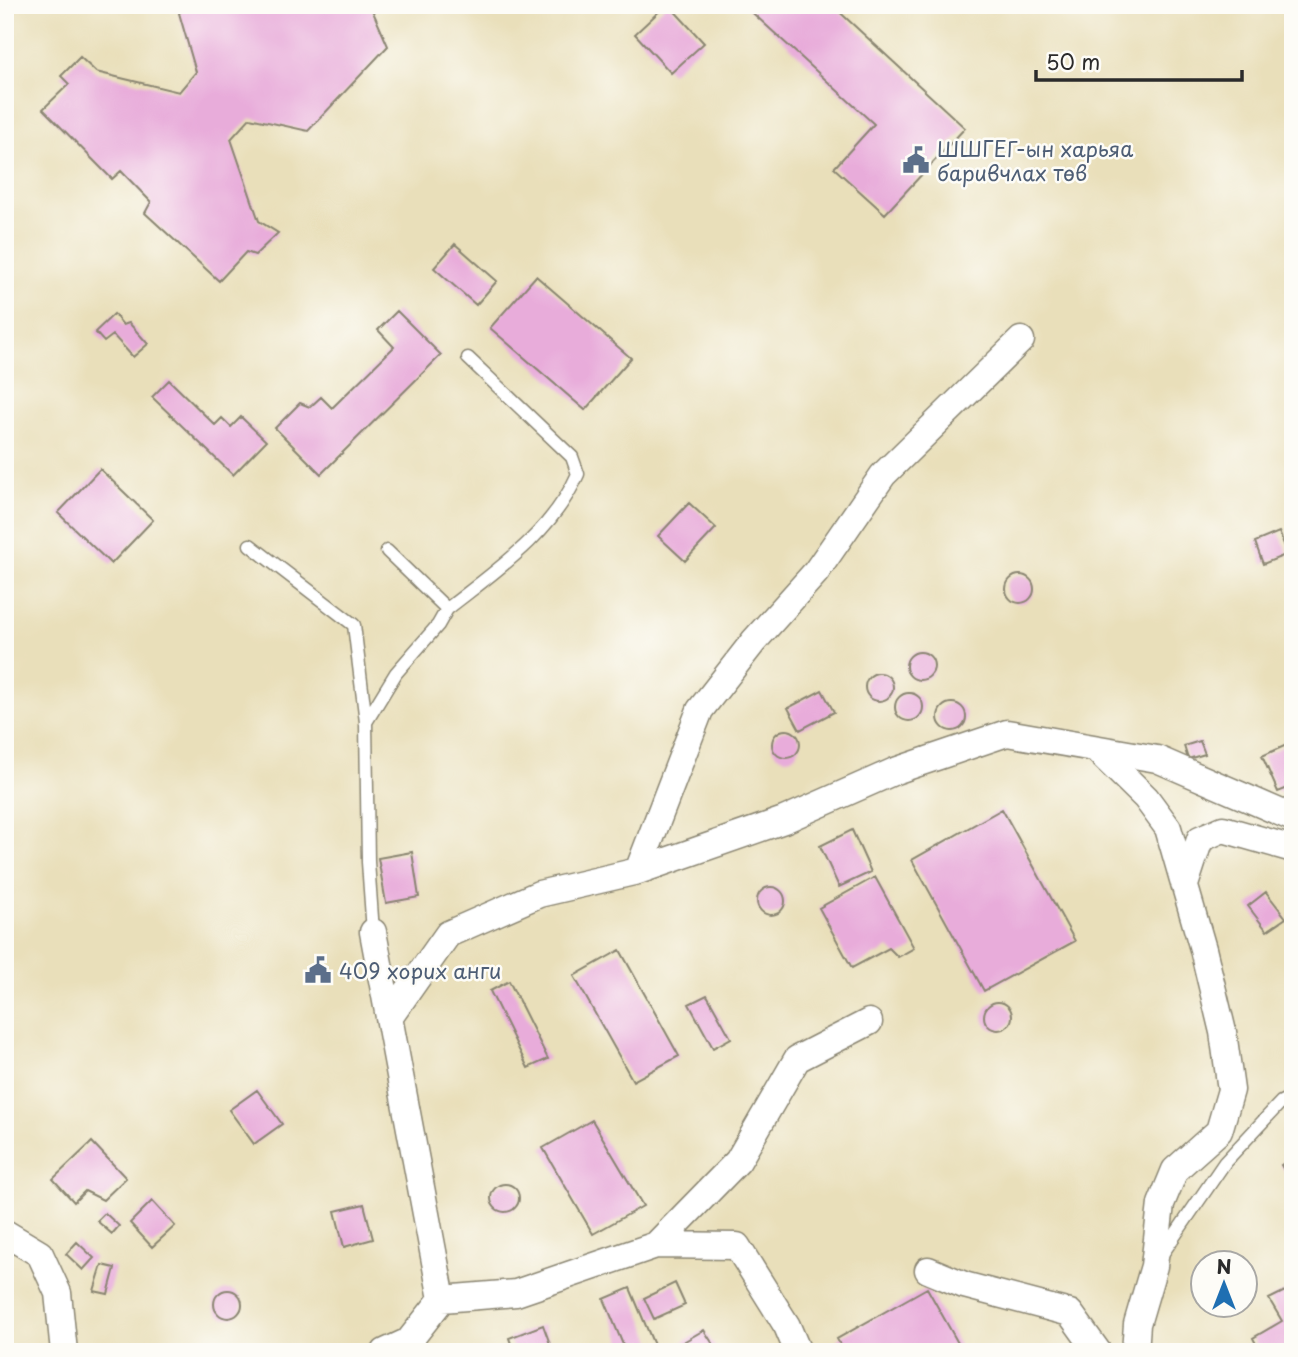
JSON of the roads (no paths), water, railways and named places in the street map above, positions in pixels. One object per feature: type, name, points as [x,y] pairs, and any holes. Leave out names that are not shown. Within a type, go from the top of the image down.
[{"type":"street","points":[[638,871],[700,710],[754,641],[817,572],[883,475],[1021,340]]},
{"type":"street","points":[[389,1018],[448,934],[539,894],[638,871],[784,820],[895,771],[1007,733],[1157,760],[1293,818]]},
{"type":"street","points":[[1096,749],[1146,798],[1168,828],[1186,882],[1223,1032],[1231,1090],[1219,1130],[1175,1170],[1161,1204],[1154,1266],[1138,1324],[1135,1352]]},
{"type":"street","points":[[1186,882],[1200,839],[1223,829],[1293,849]]},
{"type":"street","points":[[373,932],[442,1299]]},
{"type":"street","points":[[656,1245],[738,1161],[797,1059],[869,1022]]},
{"type":"street","points":[[5,1233],[40,1254],[58,1293],[64,1352]]},
{"type":"street","points":[[386,1352],[409,1341],[442,1299],[516,1293],[656,1245],[737,1246],[788,1326],[798,1352]]},
{"type":"street","points":[[928,1270],[964,1285],[1070,1313],[1098,1352]]},
{"type":"lane","points":[[366,722],[396,673],[438,625],[447,609],[524,547],[566,499],[578,474],[572,457],[468,358]]},
{"type":"lane","points":[[250,545],[354,625],[366,722],[368,862],[373,932]]},
{"type":"lane","points":[[387,551],[447,609]]},
{"type":"lane","points":[[1154,1266],[1225,1162],[1281,1102],[1293,1096]]},
{"type":"place","name":"ШШГЕГ-ын харьяа баривчлах төв","points":[[916,160]]},
{"type":"place","name":"409 хорих анги","points":[[318,970]]}]
